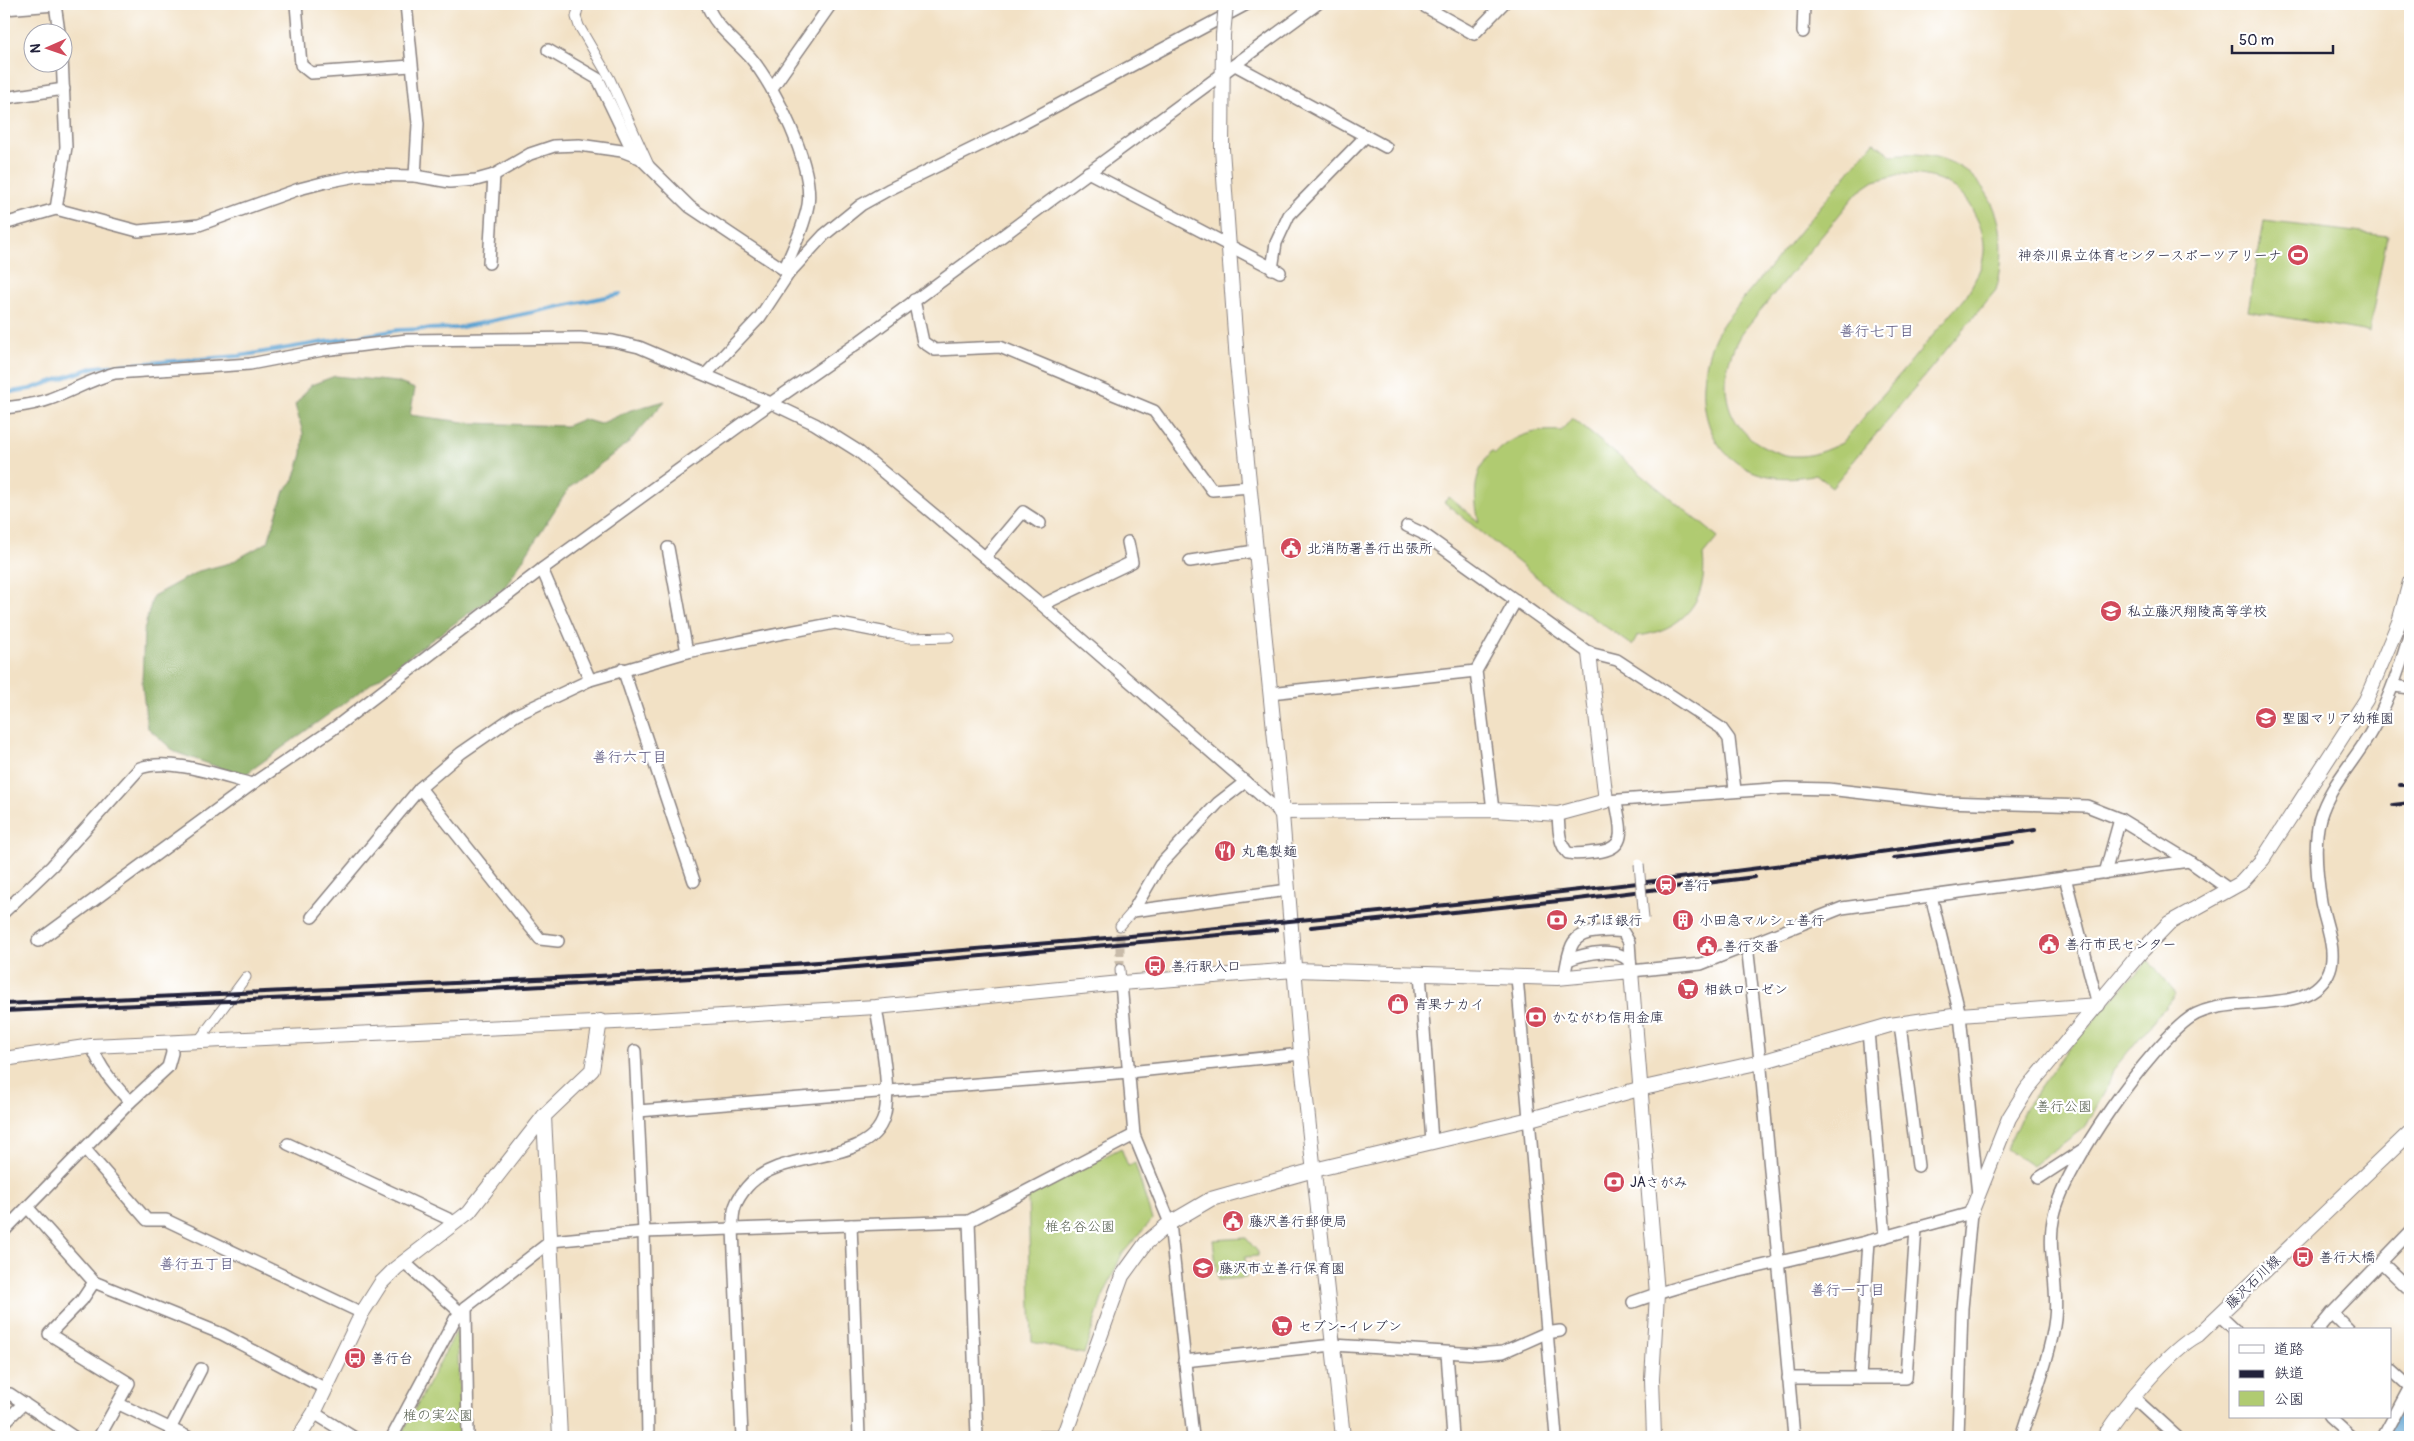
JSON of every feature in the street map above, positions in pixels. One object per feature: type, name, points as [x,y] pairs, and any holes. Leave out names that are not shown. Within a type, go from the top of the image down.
[{"type":"street","points":[[297,4],[300,64],[311,73],[411,66]]},
{"type":"street","points":[[394,4],[406,4],[418,124],[414,176]]},
{"type":"street","points":[[579,4],[576,17],[579,26],[610,79],[649,165]]},
{"type":"street","points":[[706,374],[760,317],[787,271],[805,217],[808,188],[804,164],[772,88],[751,58],[716,22],[707,4]]},
{"type":"street","points":[[772,88],[831,4]]},
{"type":"street","points":[[1226,4],[1221,74],[1222,149],[1237,362],[1270,693],[1301,1054],[1343,1437]]},
{"type":"street","points":[[787,271],[824,235],[861,206],[881,194],[1013,129],[1247,4]]},
{"type":"street","points":[[38,941],[252,784],[333,729],[542,569],[771,403],[856,344],[1317,4]]},
{"type":"street","points":[[1420,4],[1474,34],[1503,4]]},
{"type":"street","points":[[1803,32],[1804,4]]},
{"type":"street","points":[[4,9],[54,5],[57,22]]},
{"type":"street","points":[[548,50],[598,79],[635,156]]},
{"type":"street","points":[[1235,65],[1386,147]]},
{"type":"street","points":[[56,209],[66,147],[63,72]]},
{"type":"street","points":[[4,98],[64,89]]},
{"type":"street","points":[[1088,172],[1276,271],[1276,243],[1289,215],[1366,136]]},
{"type":"street","points":[[4,224],[56,209],[138,231],[199,225],[299,189],[326,182],[362,175],[414,176],[450,182],[476,180],[494,176],[530,154],[554,146],[579,145],[622,151],[635,156],[649,165],[690,207],[787,271]]},
{"type":"street","points":[[489,263],[494,176]]},
{"type":"street","points":[[914,300],[923,342],[935,350],[1000,347],[1154,411],[1212,490],[1250,487]]},
{"type":"street","points":[[4,408],[26,406],[50,399],[96,378],[115,373],[224,367],[332,348],[406,340],[532,337],[613,341],[639,347],[706,374],[815,424],[858,450],[1042,605],[1280,812],[1493,810],[1558,814],[1611,801],[1735,790],[1786,788],[1828,789],[1943,802],[2087,806],[2120,819],[2189,861],[2230,890]]},
{"type":"street","points":[[986,557],[1023,512],[1040,523]]},
{"type":"street","points":[[1407,526],[1422,533],[1590,653],[1617,660],[1721,728],[1729,738],[1735,790]]},
{"type":"street","points":[[1042,605],[1132,562],[1128,542]]},
{"type":"street","points":[[668,548],[687,652]]},
{"type":"street","points":[[1190,561],[1255,551]]},
{"type":"street","points":[[542,569],[590,680]]},
{"type":"street","points":[[1958,1437],[1962,1308],[1971,1212],[2009,1118],[2027,1089],[2141,952],[2169,923],[2230,890],[2251,874],[2263,859],[2364,704],[2390,645],[2410,591]]},
{"type":"street","points":[[1493,810],[1476,671],[1516,600]]},
{"type":"street","points":[[312,917],[420,788],[462,752],[516,715],[590,680],[687,652],[835,623],[910,638],[950,637]]},
{"type":"street","points":[[2021,1437],[2055,1320],[2056,1297],[2050,1235],[2054,1212],[2066,1182],[2123,1092],[2172,1031],[2194,1016],[2217,1007],[2294,999],[2310,994],[2321,985],[2329,972],[2332,960],[2330,941],[2321,902],[2318,867],[2317,844],[2320,819],[2340,776],[2367,740],[2394,686],[2410,632]]},
{"type":"street","points":[[1558,814],[1561,841],[1563,848],[1568,853],[1608,851],[1615,848],[1621,835],[1611,801],[1590,653]]},
{"type":"street","points":[[623,669],[694,881]]},
{"type":"street","points":[[1270,693],[1476,671]]},
{"type":"street","points":[[2394,686],[2410,688]]},
{"type":"street","points":[[4,912],[52,866],[140,768],[151,764],[182,767],[252,784]]},
{"type":"street","points":[[1120,926],[1132,911],[1160,865],[1218,804],[1245,782]]},
{"type":"street","points":[[420,788],[540,939],[558,941]]},
{"type":"street","points":[[2106,873],[2120,819]]},
{"type":"street","points":[[4,1059],[92,1046],[876,1007],[1121,983],[1295,970],[1564,977],[1631,966],[1701,964],[1842,908],[2189,861]]},
{"type":"street","points":[[1639,864],[1644,919]]},
{"type":"street","points":[[2065,877],[2098,1005]]},
{"type":"street","points":[[1132,911],[1288,890]]},
{"type":"street","points":[[1931,896],[1960,1015],[1978,1198]]},
{"type":"street","points":[[1564,977],[1576,936],[1585,933],[1614,930],[1623,932],[1629,942],[1639,1089],[1657,1294],[1652,1379],[1654,1437]]},
{"type":"street","points":[[1747,945],[1760,1062],[1794,1437]]},
{"type":"street","points":[[1568,960],[1582,955],[1616,952],[1624,955],[1631,966]]},
{"type":"street","points":[[1120,969],[1134,1135],[1170,1223],[1193,1437]]},
{"type":"street","points":[[1420,973],[1432,1142]]},
{"type":"street","points":[[1517,976],[1556,1437]]},
{"type":"street","points":[[200,1040],[246,977]]},
{"type":"street","points":[[1032,1437],[1065,1437],[1122,1276],[1146,1243],[1170,1223],[1211,1199],[1314,1170],[1530,1119],[1639,1089],[1760,1062],[1900,1024],[1960,1015],[2098,1005]]},
{"type":"street","points":[[742,1437],[733,1229],[734,1207],[749,1185],[764,1172],[783,1164],[854,1149],[878,1128],[884,1117],[886,1093],[876,1007]]},
{"type":"street","points":[[299,1437],[314,1413],[362,1313],[381,1283],[404,1262],[469,1212],[483,1197],[544,1116],[592,1070],[600,1021]]},
{"type":"street","points":[[1900,1024],[1918,1166]]},
{"type":"street","points":[[1868,1032],[1885,1237]]},
{"type":"street","points":[[4,1231],[130,1102],[168,1067],[172,1053],[171,1042]]},
{"type":"street","points":[[92,1046],[97,1062],[105,1074],[130,1102]]},
{"type":"street","points":[[635,1051],[644,1232],[648,1437]]},
{"type":"street","points":[[638,1111],[886,1093],[1129,1072],[1301,1054]]},
{"type":"street","points":[[544,1116],[552,1240],[560,1437]]},
{"type":"street","name":"藤沢石川線","points":[[2104,1437],[2133,1397],[2184,1342],[2198,1335],[2410,1132]]},
{"type":"street","points":[[392,1437],[463,1310],[552,1240],[644,1232],[969,1221],[1134,1135]]},
{"type":"street","points":[[288,1144],[455,1222]]},
{"type":"street","points":[[2039,1178],[2088,1145]]},
{"type":"street","points":[[85,1149],[147,1220],[166,1220],[362,1313]]},
{"type":"street","points":[[28,1208],[94,1282],[222,1334],[326,1389]]},
{"type":"street","points":[[1633,1302],[1777,1262],[1885,1237],[1971,1212]]},
{"type":"street","points":[[969,1221],[977,1437]]},
{"type":"street","points":[[851,1225],[859,1437]]},
{"type":"street","points":[[1788,1378],[1906,1378],[1916,1228]]},
{"type":"street","points":[[2320,1328],[2410,1232]]},
{"type":"street","points":[[1860,1378],[1869,1241]]},
{"type":"street","points":[[404,1262],[463,1310],[468,1437]]},
{"type":"street","points":[[2380,1262],[2410,1290]]},
{"type":"street","points":[[94,1282],[82,1300],[49,1334],[130,1383],[99,1437]]},
{"type":"street","points":[[2332,1313],[2348,1328]]},
{"type":"street","points":[[2219,1315],[2233,1328]]},
{"type":"street","points":[[1184,1361],[1333,1345],[1447,1353],[1477,1354],[1503,1352],[1546,1333],[1560,1331]]},
{"type":"street","points":[[1447,1353],[1453,1437]]},
{"type":"street","points":[[170,1428],[201,1369]]},
{"type":"street","points":[[2383,1437],[2410,1387],[2392,1370]]},
{"type":"street","points":[[10,1394],[74,1437]]},
{"type":"street","points":[[2133,1397],[2177,1437]]},
{"type":"street","points":[[4,1423],[24,1403]]},
{"type":"street","points":[[119,1404],[188,1437]]},
{"type":"street","points":[[314,1413],[353,1437]]},
{"type":"street","points":[[2330,1418],[2351,1437]]},
{"type":"green space","points":[[1874,142],[1891,155],[1921,154],[1947,161],[1968,173],[1984,190],[1995,211],[2001,235],[2001,262],[1996,290],[1832,487],[1816,474],[1793,478],[1771,476],[1751,471],[1734,461],[1721,447],[1711,430],[1705,409],[1704,385],[1710,352],[1716,336],[1725,321]],"holes":[[[1901,174],[1935,178],[1953,187],[1968,202],[1974,213],[1982,232],[1984,253],[1980,270],[1972,286],[1966,296],[1842,443],[1819,453],[1800,456],[1781,454],[1761,445],[1747,435],[1737,423],[1730,409],[1727,395],[1726,379],[1729,364],[1741,334],[1858,192],[1874,181]]]},
{"type":"green space","points":[[2264,221],[2387,236],[2369,332],[2248,311]]},
{"type":"green space","points":[[335,376],[397,382],[415,389],[410,415],[472,423],[566,426],[583,419],[600,424],[631,410],[665,401],[628,443],[569,488],[505,587],[243,776],[175,752],[147,727],[142,683],[144,630],[153,596],[199,571],[230,563],[268,542],[284,491],[294,480],[302,454],[303,433],[295,405],[311,385]]},
{"type":"green space","points":[[1572,418],[1718,537],[1703,555],[1704,572],[1701,587],[1689,611],[1679,621],[1667,628],[1637,636],[1632,645],[1550,588],[1444,502],[1449,497],[1479,522],[1475,493],[1476,485],[1481,468],[1492,451],[1495,454],[1509,442],[1534,432],[1561,431]]},
{"type":"green space","name":"善行公園","points":[[2148,960],[2176,994],[2113,1070],[2107,1088],[2086,1126],[2033,1166],[2007,1149],[2025,1108],[2069,1048]]},
{"type":"green space","name":"椎名谷公園","points":[[1121,1148],[1128,1166],[1135,1163],[1152,1220],[1122,1254],[1102,1299],[1084,1354],[1032,1342],[1028,1196]]},
{"type":"green space","points":[[1246,1238],[1258,1252],[1258,1256],[1245,1257],[1246,1278],[1218,1280],[1213,1240]]},
{"type":"green space","name":"椎の実公園","points":[[457,1330],[461,1437],[400,1437]]},
{"type":"green space","points":[[2410,1415],[2410,1437],[2398,1437]]},
{"type":"waterway","points":[[4,393],[30,389],[95,367],[239,356],[398,330],[457,328],[620,294]]},
{"type":"waterway","points":[[2391,1437],[2410,1405]]},
{"type":"tunnel","points":[[1120,926],[1120,969]]},
{"type":"railway","points":[[2400,785],[2410,785]]},
{"type":"railway","points":[[2393,805],[2410,803]]},
{"type":"railway","points":[[4,1004],[659,973],[1037,944],[1412,909],[1537,895],[1786,865],[2035,830]]},
{"type":"railway","points":[[1894,858],[2013,843]]},
{"type":"railway","points":[[1311,927],[1578,899],[1755,877]]},
{"type":"railway","points":[[4,1011],[471,990],[800,972],[1276,930]]},
{"type":"place","name":"神奈川県立体育センタースポーツアリーナ","points":[[2298,255]]},
{"type":"place","name":"北消防署善行出張所","points":[[1291,548]]},
{"type":"place","name":"私立藤沢翔陵高等学校","points":[[2111,611]]},
{"type":"place","name":"聖園マリア幼稚園","points":[[2266,718]]},
{"type":"place","name":"丸亀製麺","points":[[1225,851]]},
{"type":"place","name":"善行","points":[[1666,885]]},
{"type":"place","name":"みずほ銀行","points":[[1557,920]]},
{"type":"place","name":"小田急マルシェ善行","points":[[1683,920]]},
{"type":"place","name":"善行市民センター","points":[[2049,944]]},
{"type":"place","name":"善行交番","points":[[1707,946]]},
{"type":"place","name":"善行駅入口","points":[[1155,966]]},
{"type":"place","name":"相鉄ローゼン","points":[[1688,989]]},
{"type":"place","name":"青果ナカイ","points":[[1398,1004]]},
{"type":"place","name":"かながわ信用金庫","points":[[1536,1017]]},
{"type":"place","name":"JAさがみ","points":[[1614,1182]]},
{"type":"place","name":"藤沢善行郵便局","points":[[1233,1221]]},
{"type":"place","name":"善行大橋","points":[[2303,1257]]},
{"type":"place","name":"藤沢市立善行保育園","points":[[1203,1268]]},
{"type":"place","name":"セブン-イレブン","points":[[1282,1326]]},
{"type":"place","name":"善行台","points":[[355,1358]]},
{"type":"district","name":"善行七丁目","points":[[1877,331]]},
{"type":"district","name":"善行六丁目","points":[[630,757]]},
{"type":"district","name":"善行五丁目","points":[[197,1264]]},
{"type":"district","name":"善行一丁目","points":[[1848,1290]]}]
